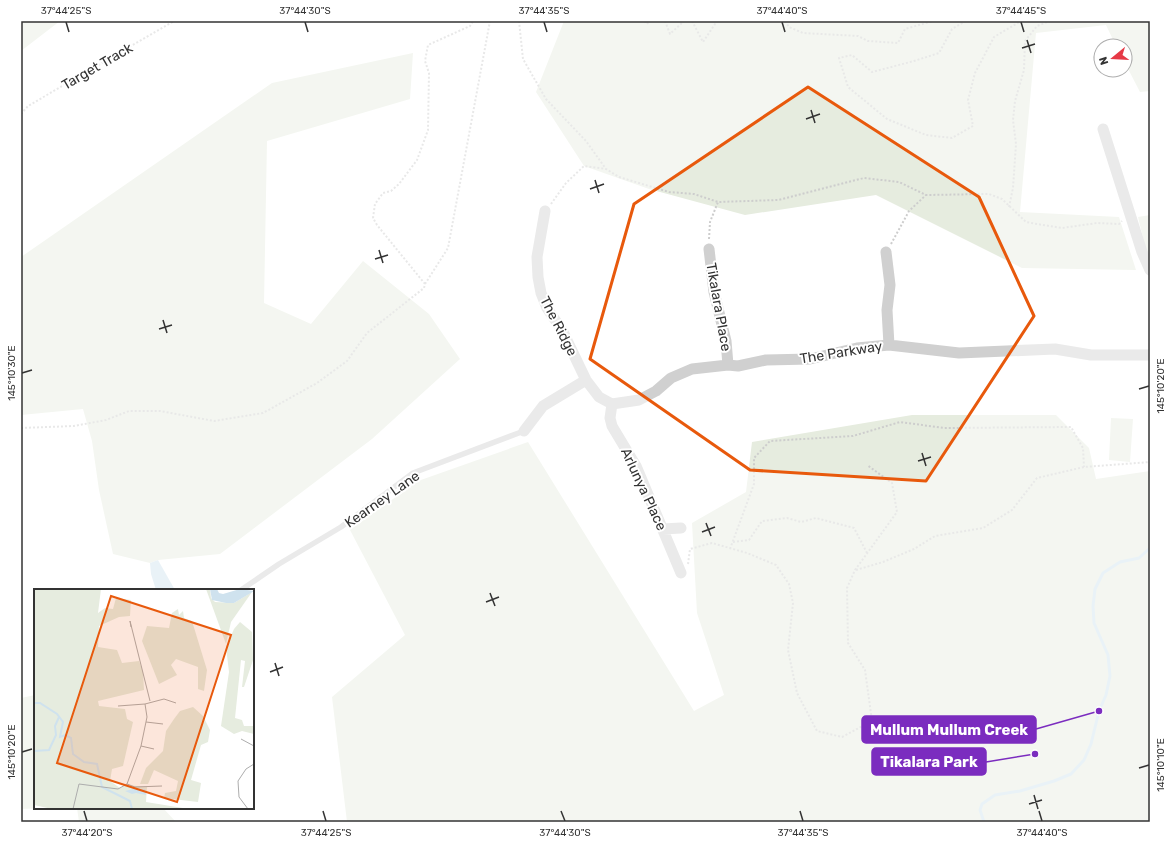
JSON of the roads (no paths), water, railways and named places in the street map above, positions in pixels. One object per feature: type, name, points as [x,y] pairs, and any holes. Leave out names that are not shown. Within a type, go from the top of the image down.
[{"type":"street","points":[[1103,130],[1142,252],[1150,270]]},
{"type":"street","name":"The Ridge","points":[[545,211],[537,257],[538,277],[541,293],[547,308],[562,330],[586,380],[599,397],[612,404]]},
{"type":"street","name":"Tikalara Place","points":[[709,249],[714,292],[726,341],[728,365]]},
{"type":"street","points":[[886,252],[890,285],[887,310],[889,345]]},
{"type":"street","name":"The Parkway","points":[[612,404],[624,404],[639,400],[656,391],[671,378],[692,369],[728,365],[738,366],[766,360],[810,359],[857,348],[889,345],[959,353],[1055,349],[1092,355],[1150,355]]},
{"type":"street","name":"Kearney Lane","points":[[524,431],[542,406],[586,380]]},
{"type":"street","name":"Arlunya Place","points":[[612,404],[610,418],[612,426],[636,466],[681,573]]},
{"type":"street","points":[[663,529],[681,528]]},
{"type":"lane","name":"Kearney Lane","points":[[242,589],[279,564],[340,528],[413,473],[524,431]]},
{"type":"water","points":[[158,560],[174,589],[156,589],[151,574],[150,563]]},
{"type":"waterway","points":[[984,822],[980,810],[982,804],[995,795],[1020,791],[1054,781],[1071,774],[1084,760],[1091,744],[1099,711],[1106,695],[1110,676],[1108,655],[1094,623],[1093,606],[1095,589],[1103,573],[1120,562],[1139,558],[1150,548]]},
{"type":"place","name":"Mullum Mullum Creek","points":[[1099,711]]},
{"type":"place","name":"Tikalara Park","points":[[1035,754]]}]
